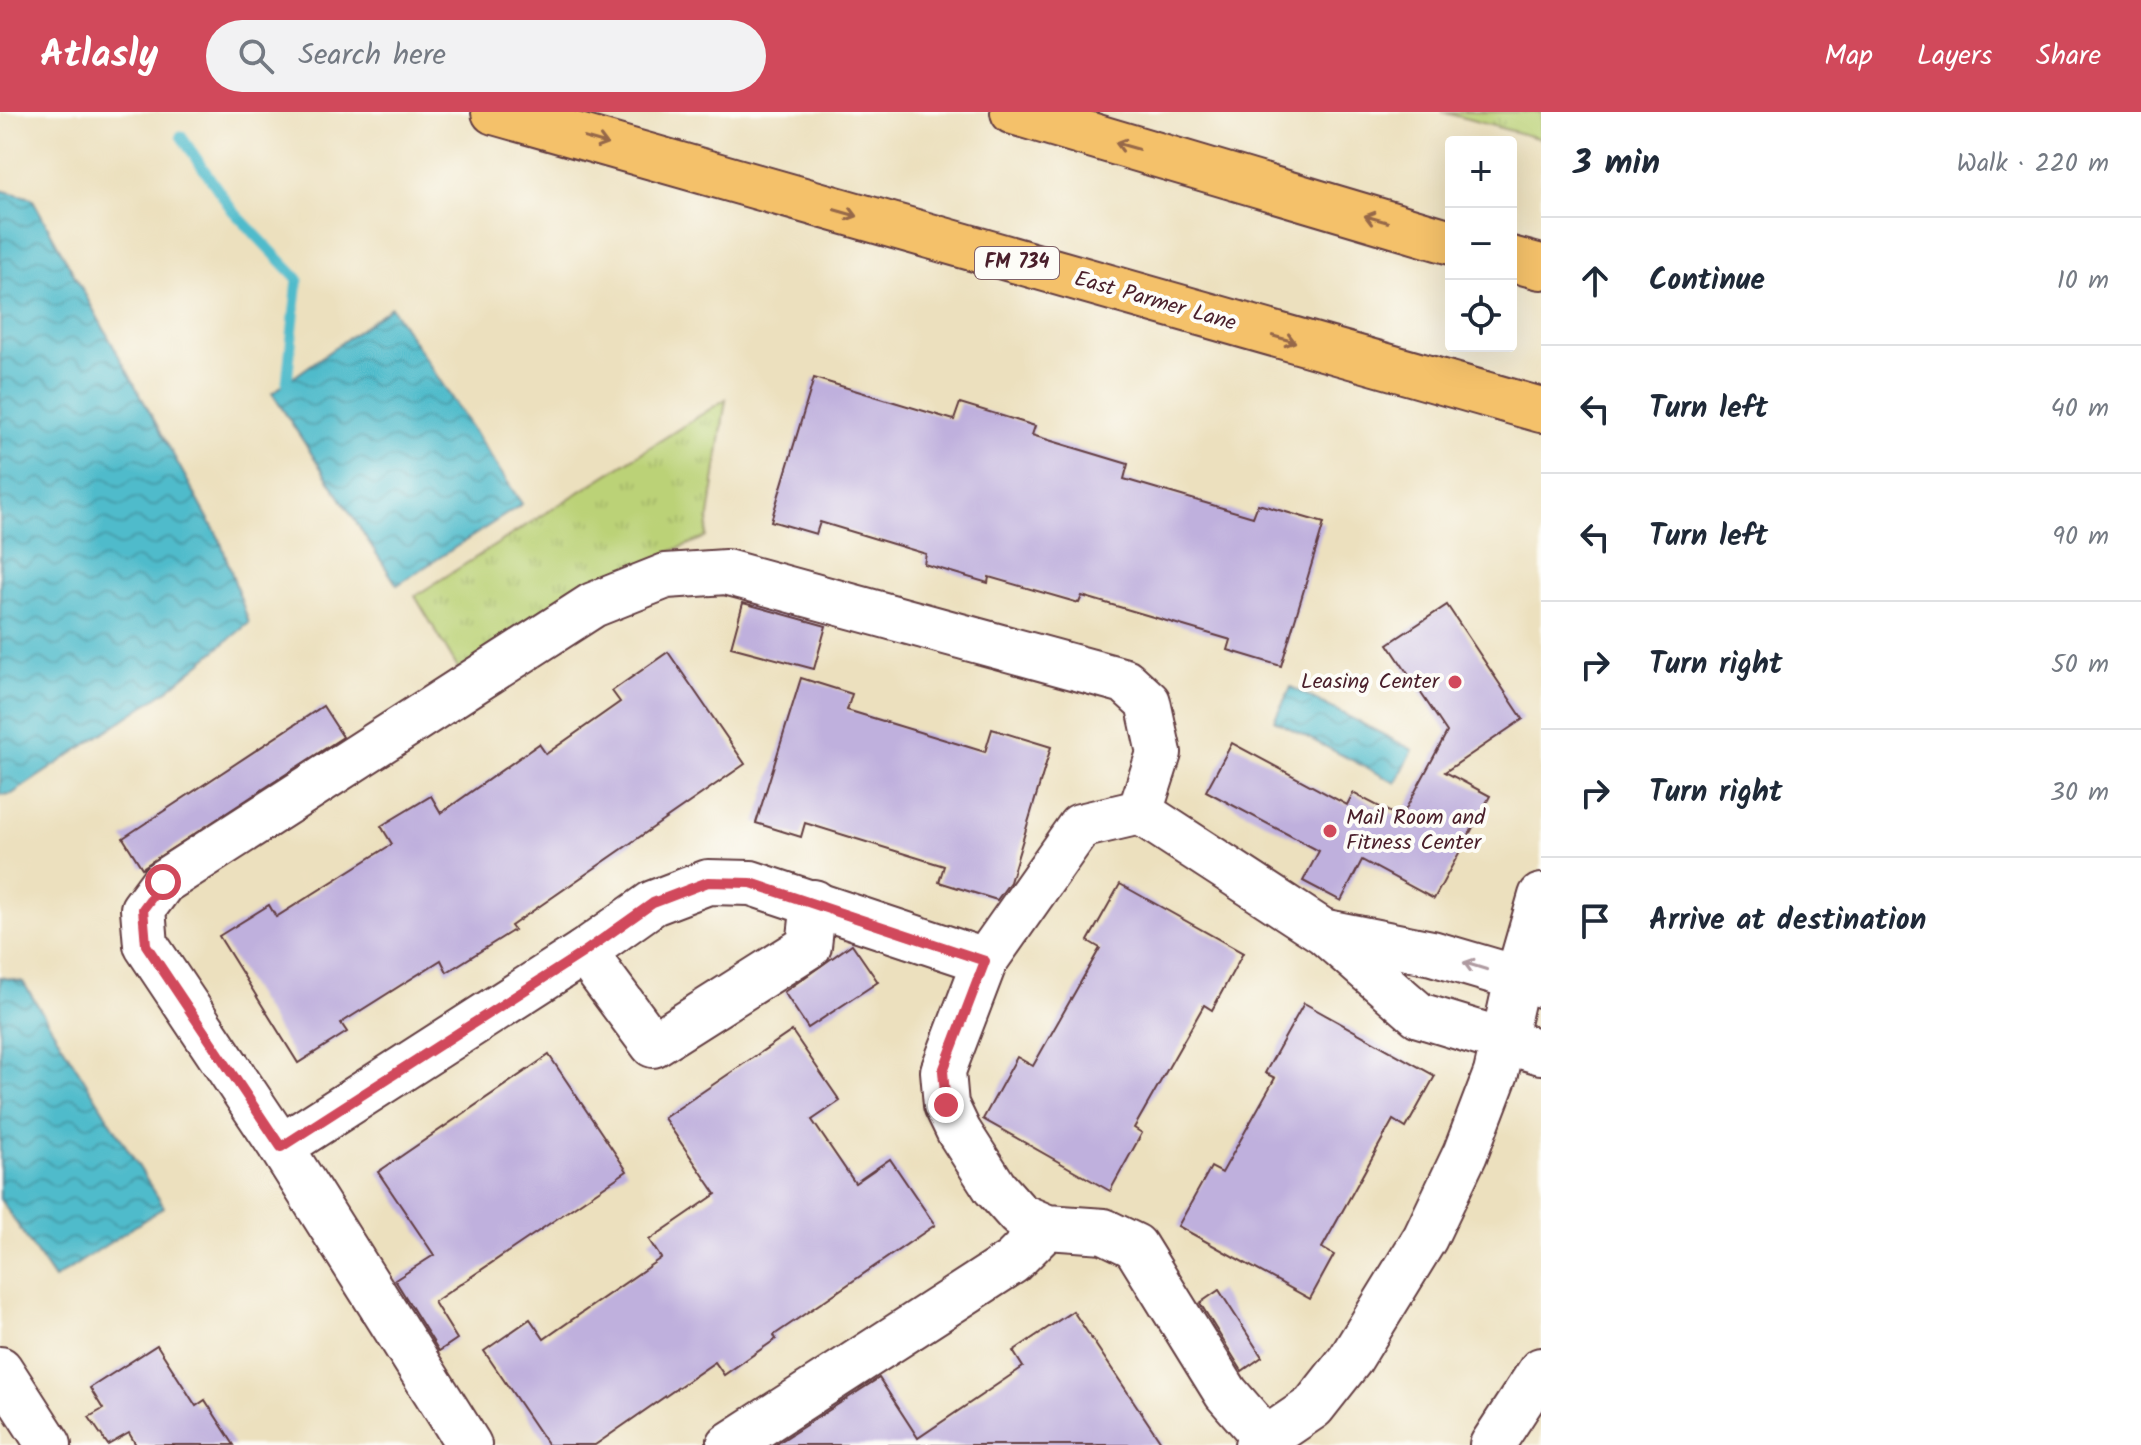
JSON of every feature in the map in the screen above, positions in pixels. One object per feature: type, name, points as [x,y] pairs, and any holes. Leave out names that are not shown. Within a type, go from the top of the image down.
[{"type":"main road","name":"East Parmer Lane","points":[[494,112],[1541,410]]},
{"type":"main road","points":[[1013,112],[1445,240]]},
{"type":"main road","points":[[1517,261],[1541,267]]},
{"type":"street","points":[[469,1445],[281,1147],[146,945],[143,909],[163,882],[593,605],[666,576],[726,572],[1125,681],[1148,702],[1159,753],[1140,812]]},
{"type":"street","points":[[1522,1046],[1419,1015],[1324,932],[1140,812],[1080,826],[985,961],[943,1071],[946,1105],[959,1132],[995,1188],[1019,1215],[1047,1227],[1104,1231],[1135,1246],[1226,1393],[1262,1442],[1313,1407],[1350,1360],[1425,1238],[1465,1154],[1496,1073],[1522,1046],[1541,896]]},
{"type":"street","points":[[281,1147],[584,952],[653,903],[708,882],[751,883],[985,961]]},
{"type":"street","points":[[584,952],[653,1045],[809,946],[814,902]]},
{"type":"street","points":[[1324,932],[1432,953],[1529,982]]},
{"type":"street","points":[[729,1445],[1012,1262],[1047,1227]]},
{"type":"street","points":[[0,1369],[49,1445]]},
{"type":"street","points":[[1492,1445],[1541,1370]]},
{"type":"green space","points":[[1442,112],[1541,112],[1541,139]]},
{"type":"green space","points":[[726,399],[706,537],[599,581],[459,670],[415,596]]},
{"type":"water","points":[[0,190],[32,198],[220,540],[249,623],[169,689],[12,794],[0,795]]},
{"type":"water","points":[[391,307],[522,504],[397,585],[272,393]]},
{"type":"water","points":[[1291,687],[1413,750],[1396,783],[1274,720]]},
{"type":"water","points":[[0,977],[23,982],[164,1207],[54,1279],[0,1199]]},
{"type":"building","points":[[814,378],[954,420],[960,403],[1035,426],[1032,435],[1128,464],[1124,479],[1253,517],[1258,504],[1324,523],[1281,666],[1228,650],[1231,640],[1082,596],[1079,603],[989,577],[988,583],[924,564],[926,554],[820,522],[816,534],[771,521]]},
{"type":"building","points":[[743,603],[826,626],[814,669],[731,647]]},
{"type":"building","points":[[1447,605],[1523,719],[1445,772],[1490,796],[1434,899],[1362,860],[1341,901],[1303,881],[1319,851],[1206,791],[1232,743],[1347,805],[1353,793],[1401,818],[1447,732],[1388,644]]},
{"type":"building","points":[[668,652],[745,764],[511,926],[514,930],[447,972],[441,960],[341,1023],[347,1032],[298,1063],[219,936],[269,905],[276,917],[392,844],[381,826],[431,796],[441,813],[539,744],[546,754],[620,702],[612,691]]},
{"type":"building","points":[[801,678],[852,694],[847,710],[985,752],[992,729],[1051,747],[1010,882],[997,900],[939,882],[944,866],[805,823],[801,837],[756,823]]},
{"type":"building","points":[[323,706],[343,737],[142,868],[123,838]]},
{"type":"building","points":[[1120,884],[1243,953],[1212,1010],[1204,1005],[1134,1128],[1142,1133],[1110,1191],[983,1119],[1017,1057],[1033,1066],[1100,948],[1088,941]]},
{"type":"building","points":[[852,944],[878,982],[808,1028],[784,992]]},
{"type":"building","points":[[1304,1003],[1435,1076],[1406,1128],[1393,1120],[1322,1248],[1334,1255],[1310,1299],[1178,1226],[1211,1167],[1222,1173],[1275,1078],[1265,1073]]},
{"type":"building","points":[[792,1031],[840,1101],[812,1120],[855,1183],[890,1159],[935,1225],[774,1335],[776,1339],[724,1375],[715,1362],[595,1445],[548,1445],[484,1351],[530,1319],[544,1339],[661,1258],[649,1240],[716,1194],[664,1118]]},
{"type":"building","points":[[549,1055],[627,1171],[434,1302],[457,1339],[439,1351],[395,1280],[434,1255],[378,1172]]},
{"type":"building","points":[[1219,1290],[1262,1357],[1242,1371],[1200,1303]]},
{"type":"building","points":[[1073,1311],[1163,1445],[775,1445],[879,1378],[918,1438],[1023,1367],[1013,1351]]},
{"type":"building","points":[[157,1345],[196,1406],[205,1400],[234,1445],[136,1445],[129,1433],[108,1445],[89,1417],[103,1409],[90,1388]]},
{"type":"waterway","points":[[181,136],[232,210],[298,279],[287,382]]},
{"type":"place","name":"Leasing Center","points":[[1455,682]]},
{"type":"place","name":"Mail Room and Fitness Center","points":[[1330,831]]},
{"type":"route","points":[[163,882],[143,909],[146,945],[281,1147],[584,952],[653,903],[708,882],[751,883],[985,961],[943,1071],[946,1105]]}]
